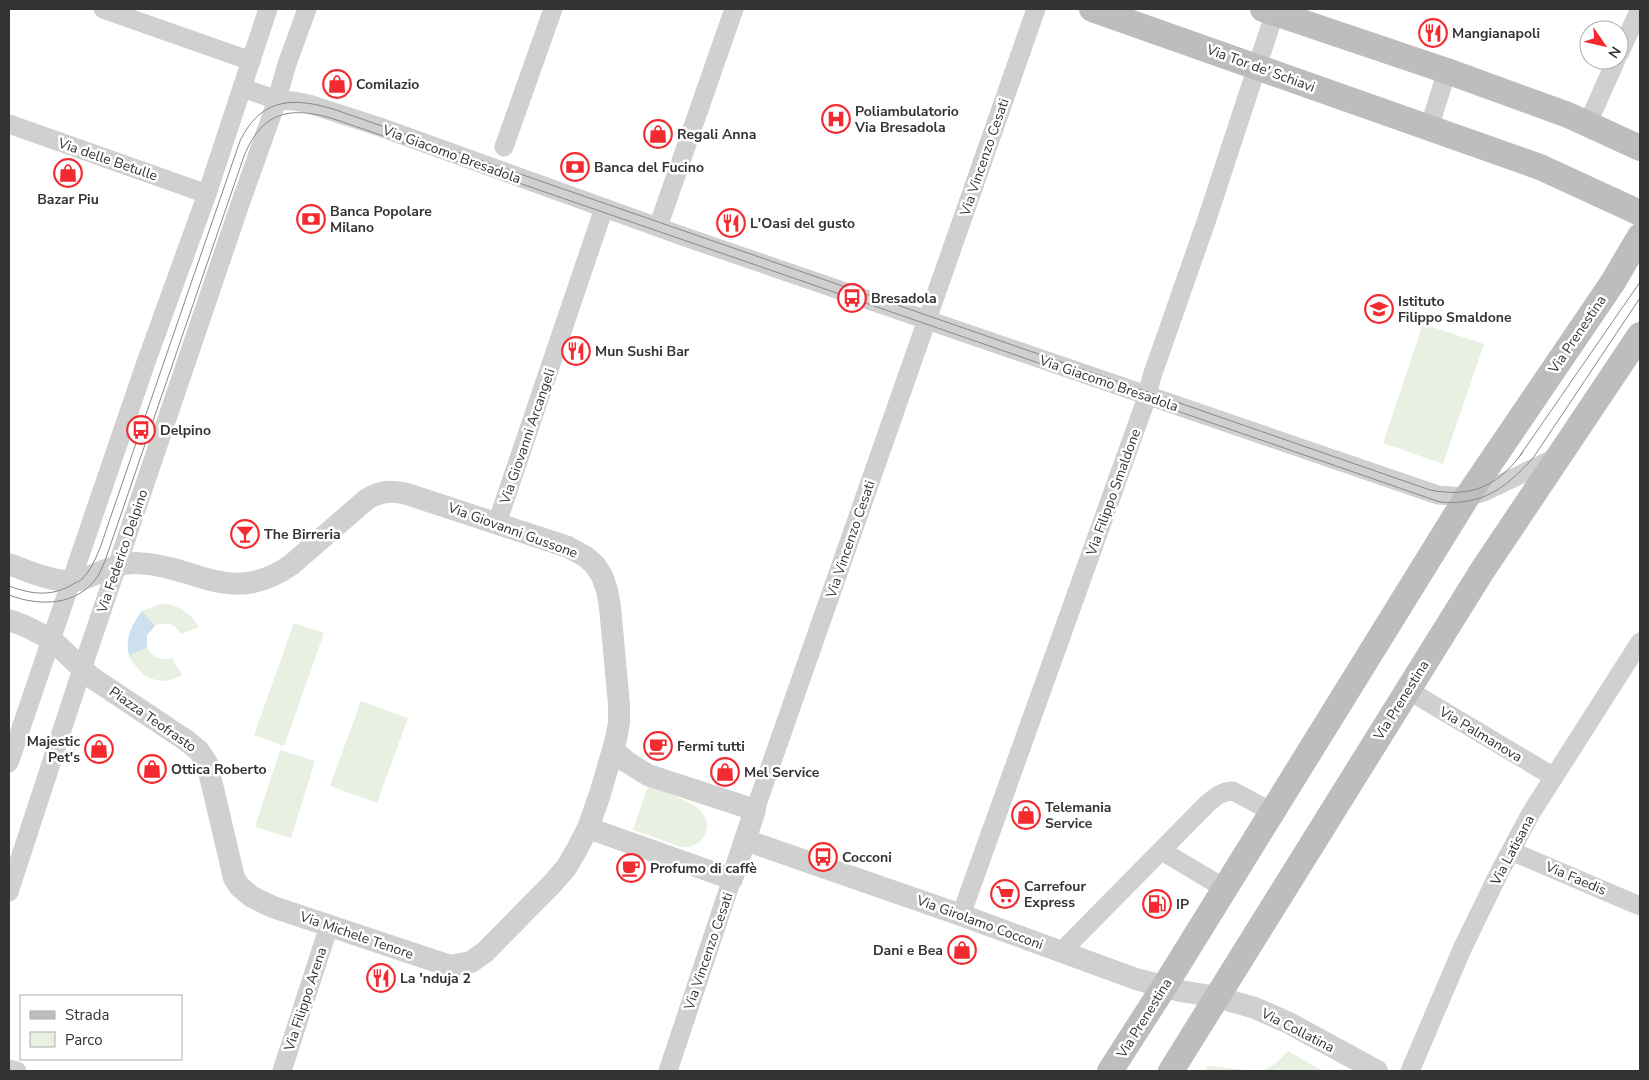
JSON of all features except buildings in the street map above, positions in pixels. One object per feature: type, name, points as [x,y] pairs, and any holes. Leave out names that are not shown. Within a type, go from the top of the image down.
[{"type":"main road","name":"Via Tor de' Schiavi","points":[[1092,9],[1540,167],[1640,213]]},
{"type":"main road","points":[[1271,10],[1447,71],[1588,123],[1640,148]]},
{"type":"main road","name":"Via Prenestina","points":[[1110,1071],[1467,497],[1613,282],[1640,236]]},
{"type":"main road","name":"Via Prenestina","points":[[1171,1071],[1482,571],[1640,335]]},
{"type":"street","points":[[103,9],[251,61]]},
{"type":"street","points":[[9,763],[145,365],[207,194],[268,9]]},
{"type":"street","name":"Via Federico Delpino","points":[[9,892],[82,670],[307,9]]},
{"type":"street","points":[[504,147],[553,9]]},
{"type":"street","points":[[658,227],[734,9]]},
{"type":"street","name":"Via Vincenzo Cesati","points":[[668,1071],[755,810],[1036,9]]},
{"type":"street","points":[[1629,33],[1640,9]]},
{"type":"street","name":"Via Filippo Smaldone","points":[[962,915],[1147,396],[1152,376],[1207,219],[1257,66],[1271,10]]},
{"type":"street","points":[[1588,123],[1612,70]]},
{"type":"street","points":[[1429,128],[1447,71]]},
{"type":"street","name":"Via Giacomo Bresadola","points":[[243,88],[277,100],[309,104],[380,127],[658,227],[1438,495],[1467,497],[1488,491],[1558,456]]},
{"type":"street","name":"Via delle Betulle","points":[[9,124],[207,194]]},
{"type":"street","name":"Via Giovanni Arcangeli","points":[[497,523],[600,206]]},
{"type":"street","name":"Via Giovanni Gussone","points":[[117,568],[130,564],[147,564],[230,584],[244,585],[258,582],[278,574],[291,565],[358,505],[373,495],[388,491],[401,492],[578,551],[591,561],[602,576],[607,590],[619,705],[619,723],[614,751],[588,828]]},
{"type":"street","points":[[9,564],[55,579],[71,581],[117,568]]},
{"type":"street","name":"Piazza Teofrasto","points":[[9,620],[26,626],[51,639],[82,670],[199,751],[207,763],[217,808]]},
{"type":"street","name":"Via Latisana","points":[[1410,1071],[1463,947],[1531,813],[1640,642]]},
{"type":"street","name":"Via Palmanova","points":[[1408,690],[1554,777]]},
{"type":"street","points":[[614,751],[632,766],[648,775],[755,810]]},
{"type":"street","points":[[1062,951],[1207,804],[1222,793],[1228,791],[1238,793],[1272,812]]},
{"type":"street","name":"Via Michele Tenore","points":[[217,808],[231,869],[239,886],[259,901],[443,965],[457,966],[471,962],[493,945],[559,876],[576,851],[588,828]]},
{"type":"street","points":[[588,828],[732,879]]},
{"type":"street","name":"Via Girolamo Cocconi","points":[[745,840],[962,915],[1120,974],[1164,986],[1217,997]]},
{"type":"street","points":[[1162,851],[1224,888]]},
{"type":"street","name":"Via Faedis","points":[[1511,851],[1640,906]]},
{"type":"street","name":"Via Filippo Arena","points":[[282,1071],[329,926]]},
{"type":"street","name":"Via Collatina","points":[[1217,997],[1255,1008],[1289,1023],[1377,1071]]},
{"type":"street","points":[[9,1069],[17,1071]]},
{"type":"green space","points":[[1423,324],[1484,344],[1443,464],[1383,443]]},
{"type":"green space","points":[[160,604],[178,607],[191,617],[199,627],[181,634],[170,624],[155,626],[142,611]]},
{"type":"green space","points":[[294,623],[324,633],[284,746],[254,735]]},
{"type":"green space","points":[[147,647],[158,658],[172,658],[182,675],[166,681],[158,681],[145,675],[129,656]]},
{"type":"green space","points":[[361,701],[408,718],[377,803],[330,786]]},
{"type":"green space","points":[[280,750],[315,761],[291,838],[255,827]]},
{"type":"green space","points":[[648,786],[679,797],[699,809],[705,817],[707,826],[704,836],[698,843],[692,846],[681,847],[633,830]]},
{"type":"green space","points":[[1288,1051],[1323,1071],[1261,1071],[1275,1064]]},
{"type":"green space","points":[[1208,1066],[1258,1071],[1205,1071]]},
{"type":"water","points":[[142,611],[155,626],[147,635],[147,647],[129,656],[128,638],[135,621]]},
{"type":"tram line","points":[[9,586],[35,593],[59,591],[81,580],[92,565],[103,539],[240,141],[248,127],[258,116],[279,104],[304,103],[333,109],[1430,490],[1459,492],[1483,487],[1504,473],[1523,452]]},
{"type":"tram line","points":[[9,595],[33,601],[58,601],[80,593],[90,586],[98,576],[106,558],[244,156],[260,129],[270,120],[281,115],[307,113],[337,120],[1440,502],[1468,501],[1481,498],[1503,486],[1523,469],[1533,458],[1640,298]]},
{"type":"tram line","points":[[1519,457],[1640,282]]},
{"type":"place","name":"Mangianapoli","points":[[1433,33]]},
{"type":"place","name":"Comilazio","points":[[337,84]]},
{"type":"place","name":"Poliambulatorio Via Bresadola","points":[[836,119]]},
{"type":"place","name":"Regali Anna","points":[[658,134]]},
{"type":"place","name":"Banca del Fucino","points":[[575,167]]},
{"type":"place","name":"Bazar Piu","points":[[68,173]]},
{"type":"place","name":"Banca Popolare Milano","points":[[311,219]]},
{"type":"place","name":"L'Oasi del gusto","points":[[731,223]]},
{"type":"place","name":"Bresadola","points":[[852,298]]},
{"type":"place","name":"Istituto Filippo Smaldone","points":[[1379,309]]},
{"type":"place","name":"Mun Sushi Bar","points":[[576,351]]},
{"type":"place","name":"Delpino","points":[[141,430]]},
{"type":"place","name":"The Birreria","points":[[245,534]]},
{"type":"place","name":"Fermi tutti","points":[[658,746]]},
{"type":"place","name":"Majestic Pet's","points":[[99,749]]},
{"type":"place","name":"Ottica Roberto","points":[[152,769]]},
{"type":"place","name":"Mel Service","points":[[725,772]]},
{"type":"place","name":"Telemania Service","points":[[1026,815]]},
{"type":"place","name":"Cocconi","points":[[823,857]]},
{"type":"place","name":"Profumo di caffè","points":[[631,868]]},
{"type":"place","name":"Carrefour Express","points":[[1005,894]]},
{"type":"place","name":"IP","points":[[1157,904]]},
{"type":"place","name":"Dani e Bea","points":[[962,950]]},
{"type":"place","name":"La 'nduja 2","points":[[381,978]]}]
